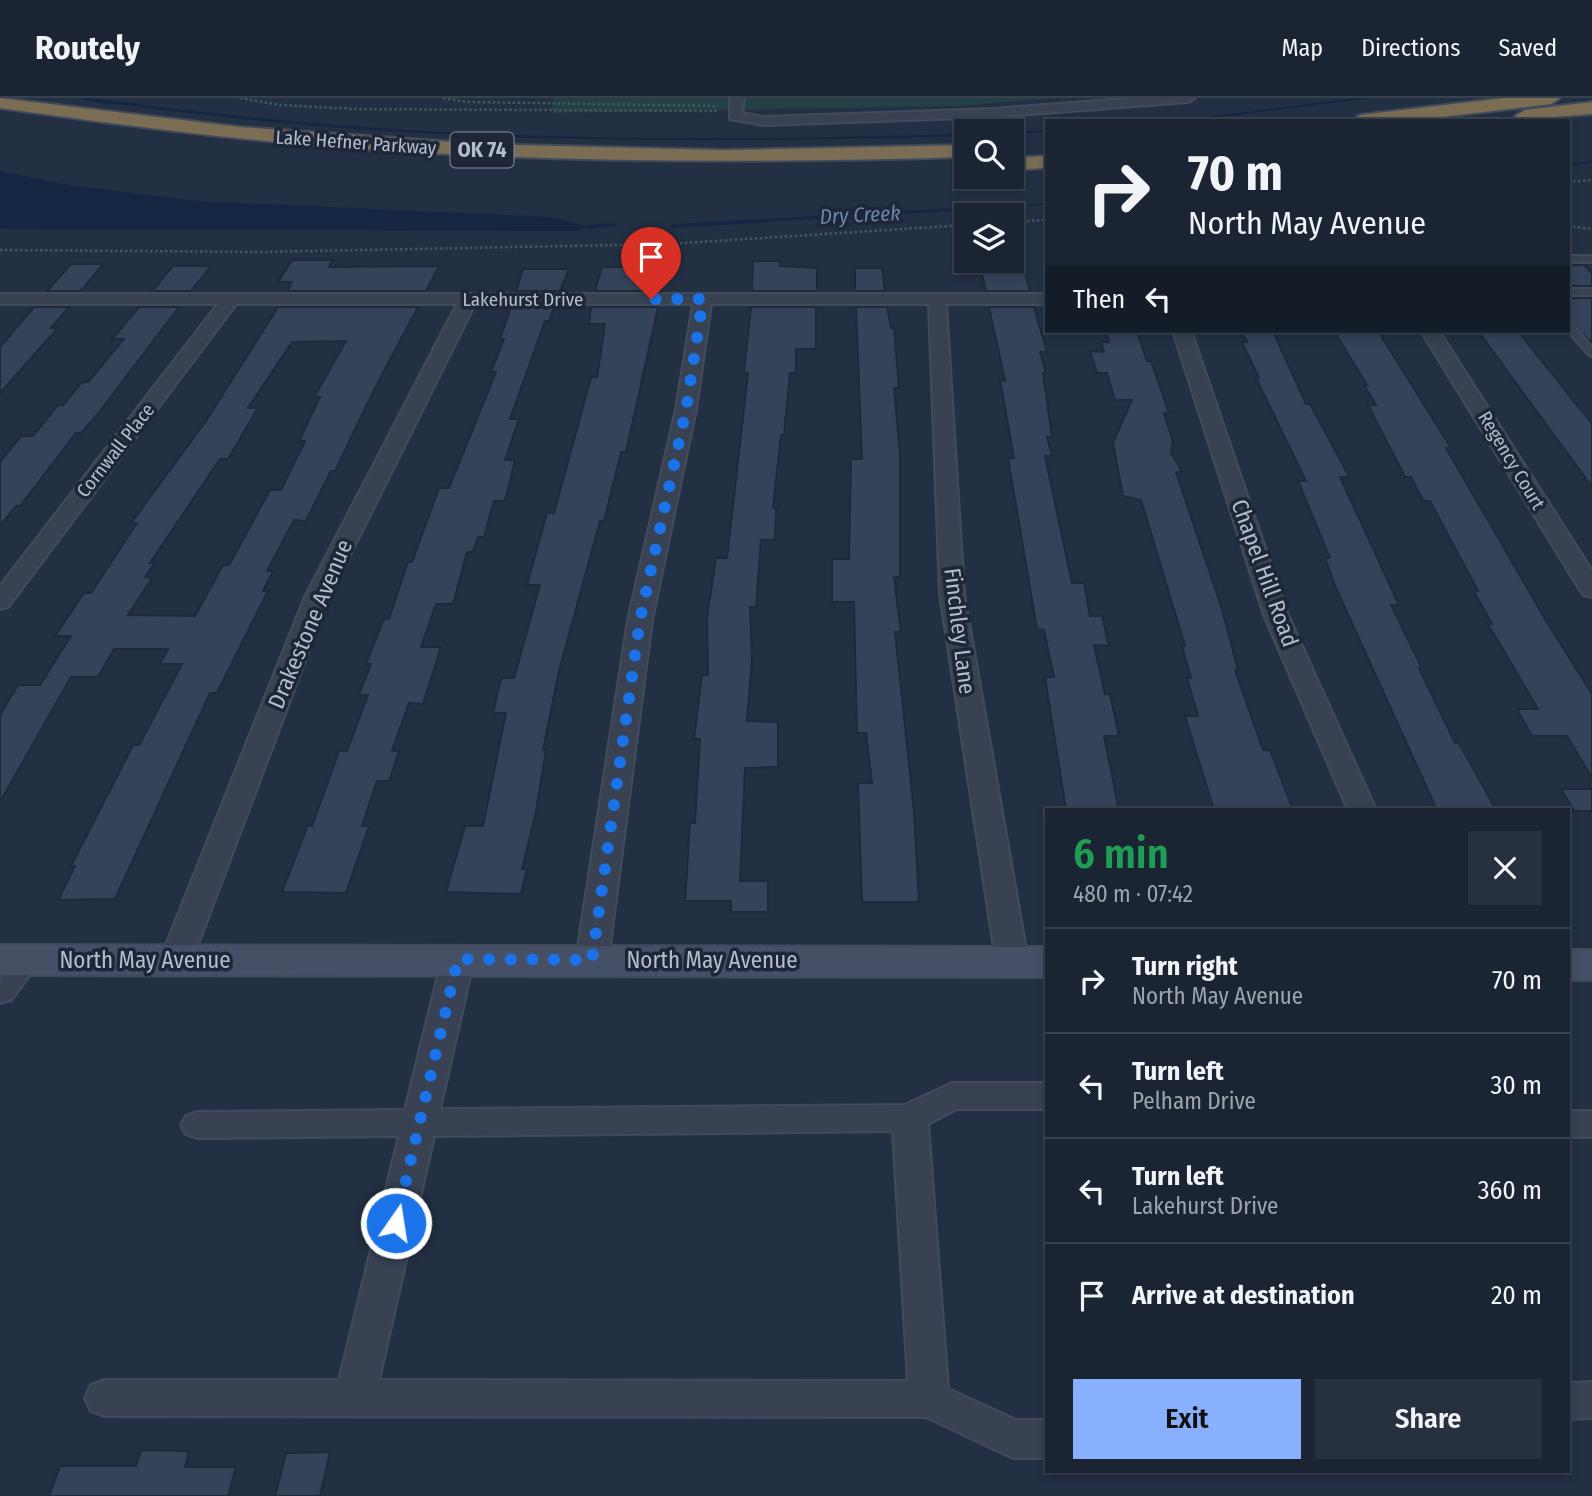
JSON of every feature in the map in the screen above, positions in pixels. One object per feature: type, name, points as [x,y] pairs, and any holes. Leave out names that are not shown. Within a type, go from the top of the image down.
[{"type":"highway","points":[[1375,119],[1550,98]]},
{"type":"highway","name":"Lake Hefner Parkway","points":[[0,102],[171,126],[408,146],[665,155],[954,151]]},
{"type":"highway","points":[[1501,119],[1592,108]]},
{"type":"highway","name":"Lake Hefner Parkway","points":[[0,118],[238,148],[484,165],[746,170],[954,166]]},
{"type":"highway","points":[[1570,126],[1592,124]]},
{"type":"highway","points":[[1024,149],[1045,148]]},
{"type":"highway","points":[[1024,163],[1045,162]]},
{"type":"main road","name":"North May Avenue","points":[[8,970],[176,960],[1029,962]]},
{"type":"main road","points":[[1570,965],[1592,965]]},
{"type":"street","points":[[736,105],[736,116],[752,120],[993,113],[1188,98]]},
{"type":"street","name":"Lakehurst Drive","points":[[0,299],[1045,299]]},
{"type":"street","name":"Cornwall Place","points":[[0,602],[231,299]]},
{"type":"street","name":"Drakestone Avenue","points":[[176,960],[317,597],[469,299]]},
{"type":"street","points":[[592,960],[640,620],[686,410],[703,299]]},
{"type":"street","name":"Finchley Lane","points":[[937,299],[945,409],[952,594],[1029,962]]},
{"type":"street","name":"Chapel Hill Road","points":[[1183,333],[1276,615],[1361,808]]},
{"type":"street","name":"Regency Court","points":[[1431,333],[1592,590]]},
{"type":"street","points":[[355,1398],[458,959]]},
{"type":"street","points":[[198,1125],[910,1118],[952,1096],[1045,1096]]},
{"type":"street","points":[[910,1118],[929,1399]]},
{"type":"street","points":[[1570,1124],[1592,1124]]},
{"type":"street","points":[[105,1398],[929,1399],[1013,1438],[1045,1439]]},
{"type":"street","points":[[1570,1401],[1592,1400]]},
{"type":"lane","points":[[1570,258],[1592,258]]},
{"type":"lane","points":[[1570,292],[1592,292]]},
{"type":"lane","points":[[1570,327],[1592,353]]},
{"type":"path","points":[[240,98],[280,106],[367,109],[736,105]]},
{"type":"path","points":[[443,98],[478,102],[736,105]]},
{"type":"path","points":[[606,103],[608,98]]},
{"type":"path","points":[[1570,182],[1592,180]]},
{"type":"path","points":[[1024,221],[1045,220]]},
{"type":"path","points":[[0,250],[260,252],[656,244],[954,226]]},
{"type":"path","points":[[1570,226],[1592,229]]},
{"type":"green space","points":[[553,98],[1055,98],[957,106],[551,113]]},
{"type":"water","points":[[0,171],[68,185],[197,201],[551,217],[589,227],[578,231],[0,229]]},
{"type":"building","points":[[292,260],[333,260],[329,267],[439,266],[426,291],[287,291],[292,282],[278,282]]},
{"type":"building","points":[[753,261],[780,261],[780,266],[817,268],[817,291],[752,291]]},
{"type":"building","points":[[71,264],[103,264],[81,291],[47,291]]},
{"type":"building","points":[[1570,265],[1584,265],[1592,273],[1592,286],[1570,286]]},
{"type":"building","points":[[173,266],[211,266],[191,291],[152,291]]},
{"type":"building","points":[[602,267],[664,267],[661,291],[595,291]]},
{"type":"building","points":[[855,268],[882,268],[885,291],[855,291]]},
{"type":"building","points":[[523,269],[569,269],[560,291],[516,291]]},
{"type":"building","points":[[1024,271],[1030,291],[986,291],[982,273],[1024,273]]},
{"type":"building","points":[[1570,298],[1592,298],[1592,343],[1570,322]]},
{"type":"building","points":[[34,307],[69,307],[51,328],[58,328],[0,393],[0,347]]},
{"type":"building","points":[[139,307],[179,307],[97,415],[81,433],[76,433],[20,506],[16,506],[0,526],[0,462],[21,436],[33,436],[58,405],[63,405],[82,382],[88,382],[124,339],[112,339]]},
{"type":"building","points":[[278,307],[418,307],[335,471],[331,471],[306,521],[294,520],[267,571],[273,571],[263,591],[268,591],[217,693],[210,693],[115,899],[58,900],[75,866],[71,866],[133,745],[139,745],[182,664],[160,664],[168,649],[114,649],[98,677],[71,677],[0,802],[0,715],[18,685],[40,685],[71,636],[55,636],[84,593],[91,593],[137,523],[131,523],[206,421]],"holes":[[[346,341],[314,397],[320,397],[299,441],[305,441],[281,490],[270,490],[229,565],[223,565],[195,616],[128,615],[152,578],[145,577],[155,563],[150,563],[220,459],[228,459],[258,408],[248,408],[292,342]]]},
{"type":"building","points":[[511,307],[554,307],[549,321],[545,321],[510,419],[519,419],[505,460],[515,460],[505,501],[494,501],[484,537],[478,537],[473,552],[467,552],[453,604],[436,604],[421,647],[441,647],[423,704],[409,703],[392,751],[399,751],[389,781],[377,781],[362,826],[369,826],[346,893],[282,892],[308,825],[312,826],[339,751],[347,751],[368,695],[359,695],[371,664],[366,664],[384,619],[389,619],[408,562],[412,562],[439,488],[449,488],[496,372],[491,372],[504,339],[500,339]]},
{"type":"building","points":[[591,307],[658,307],[626,452],[621,452],[604,521],[600,521],[559,671],[543,750],[546,750],[536,812],[522,869],[527,869],[521,894],[446,892],[465,826],[483,826],[506,713],[493,713],[501,678],[514,678],[540,585],[527,585],[547,513],[554,513],[591,377],[597,377],[605,324],[589,324]]},
{"type":"building","points":[[751,307],[816,307],[816,349],[796,349],[796,373],[790,373],[784,435],[781,435],[773,508],[776,508],[775,540],[761,540],[756,607],[750,607],[752,659],[747,721],[778,722],[778,767],[745,768],[740,881],[768,881],[768,912],[731,912],[731,901],[685,901],[690,823],[695,823],[700,739],[694,739],[702,675],[708,675],[707,617],[716,558],[727,558],[748,373],[744,373]]},
{"type":"building","points":[[856,307],[887,307],[891,328],[894,328],[899,388],[894,388],[900,454],[900,577],[894,577],[901,632],[895,632],[914,811],[919,902],[862,902],[858,783],[872,783],[866,733],[857,733],[854,602],[832,602],[832,559],[849,559],[851,459],[862,459]]},
{"type":"building","points":[[989,307],[1034,307],[1047,352],[1040,352],[1046,373],[1043,373],[1052,437],[1047,437],[1052,456],[1045,456],[1072,583],[1084,583],[1090,616],[1102,616],[1109,646],[1094,645],[1105,694],[1110,694],[1119,736],[1104,736],[1119,808],[1066,808],[1045,677],[1054,677],[1044,630],[1037,629],[1008,458],[1014,458],[1000,380],[1005,381]]},
{"type":"building","points":[[1107,333],[1138,333],[1147,361],[1151,361],[1169,413],[1164,413],[1173,442],[1171,452],[1182,472],[1176,472],[1221,606],[1238,670],[1235,670],[1263,750],[1270,750],[1292,808],[1213,808],[1185,716],[1198,716],[1187,678],[1191,678],[1182,646],[1185,646],[1141,500],[1123,496],[1113,443],[1132,400],[1115,400],[1107,373],[1097,373],[1090,351],[1104,352],[1101,342],[1109,342]]},
{"type":"building","points":[[1243,333],[1274,333],[1306,404],[1310,404],[1350,478],[1340,477],[1399,605],[1391,605],[1422,668],[1419,668],[1455,743],[1459,743],[1495,808],[1436,808],[1336,588],[1325,558],[1330,558],[1298,481],[1306,481],[1256,378],[1259,378],[1242,342],[1247,342]]},
{"type":"building","points":[[1335,333],[1379,333],[1451,448],[1446,448],[1548,624],[1592,694],[1592,778],[1567,736],[1532,736],[1517,709],[1538,709],[1488,624],[1492,624],[1474,591],[1478,591],[1430,501],[1423,501],[1411,477],[1405,477],[1368,405],[1376,405],[1364,385],[1367,385]]},
{"type":"building","points":[[1479,333],[1520,333],[1592,424],[1592,487]]},
{"type":"building","points":[[1561,789],[1592,789],[1592,811],[1574,811]]},
{"type":"building","points":[[141,1450],[189,1451],[185,1467],[236,1467],[228,1496],[49,1496],[60,1466],[136,1466]]},
{"type":"building","points":[[330,1452],[320,1496],[275,1496],[286,1453]]},
{"type":"waterway","points":[[81,98],[301,123],[523,137],[744,140],[954,135]]},
{"type":"waterway","points":[[1195,119],[1368,98]]},
{"type":"waterway","points":[[1024,132],[1045,131]]},
{"type":"waterway","name":"Dry Creek","points":[[1570,165],[1592,162]]},
{"type":"waterway","name":"Dry Creek","points":[[673,226],[1045,204]]},
{"type":"waterway","name":"Dry Creek","points":[[589,227],[614,225]]},
{"type":"route","points":[[396,1223],[458,959],[592,960],[640,620],[686,410],[703,299],[651,299]]}]
